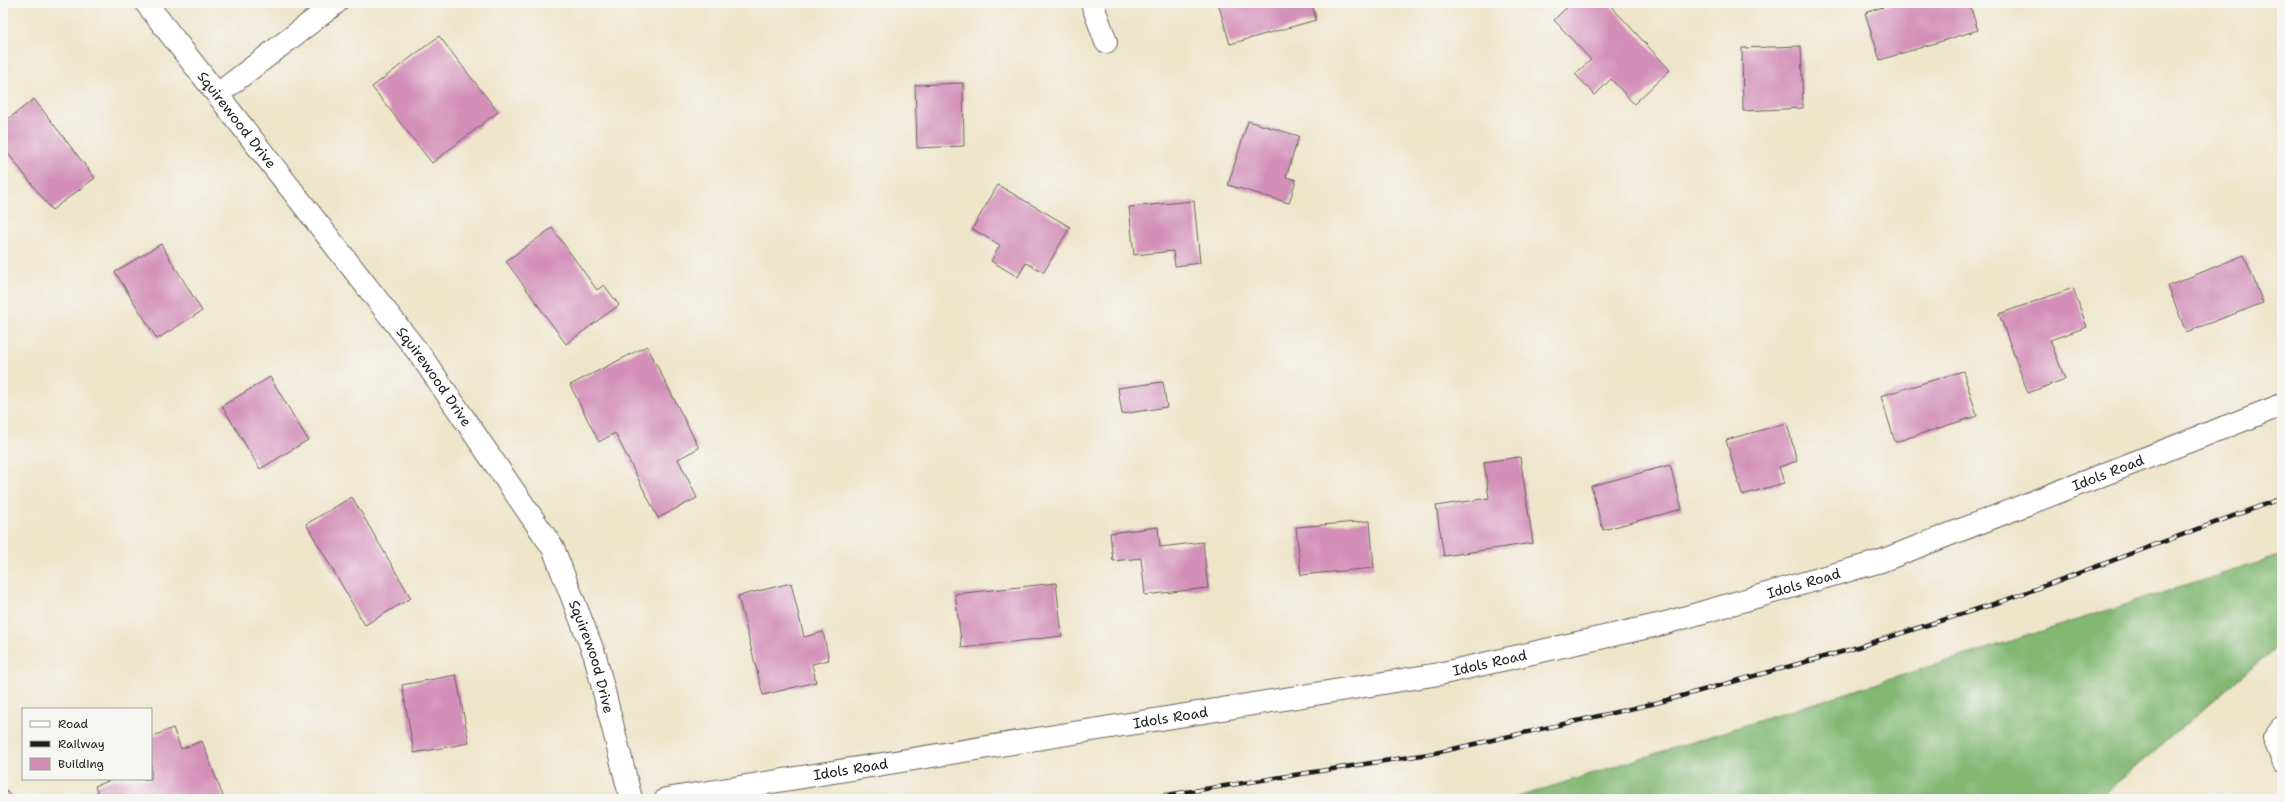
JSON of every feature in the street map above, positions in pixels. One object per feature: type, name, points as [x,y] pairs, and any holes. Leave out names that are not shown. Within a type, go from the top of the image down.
[{"type":"street","name":"Squirewood Drive","points":[[146,3],[421,356],[553,548],[594,656],[632,799]]},
{"type":"street","points":[[218,94],[336,3]]},
{"type":"street","points":[[1092,3],[1106,42]]},
{"type":"street","name":"Idols Road","points":[[666,799],[1438,674],[1662,624],[1881,561],[2282,405]]},
{"type":"lane","points":[[2282,725],[2272,738],[2282,764]]},
{"type":"green space","points":[[2282,555],[2282,642],[2098,799],[1512,799]]},
{"type":"building","points":[[1218,3],[1312,3],[1316,20],[1230,44]]},
{"type":"building","points":[[1571,3],[1608,3],[1670,70],[1634,104],[1611,79],[1595,95],[1575,74],[1591,60],[1554,20]]},
{"type":"building","points":[[1895,3],[1969,3],[1978,30],[1880,60],[1865,13]]},
{"type":"building","points":[[439,36],[498,112],[432,163],[372,87]]},
{"type":"building","points":[[1801,46],[1803,108],[1743,111],[1742,48]]},
{"type":"building","points":[[963,83],[964,146],[917,148],[915,85]]},
{"type":"building","points":[[34,99],[95,178],[52,210],[3,147],[3,123]]},
{"type":"building","points":[[1248,121],[1299,136],[1286,177],[1296,180],[1289,203],[1228,185]]},
{"type":"building","points":[[998,185],[1070,227],[1044,272],[1026,263],[1018,277],[991,261],[1000,245],[972,229]]},
{"type":"building","points":[[1194,201],[1200,263],[1175,266],[1173,251],[1134,255],[1129,207]]},
{"type":"building","points":[[552,228],[597,290],[604,285],[619,305],[566,344],[506,261]]},
{"type":"building","points":[[161,244],[202,311],[157,339],[115,272]]},
{"type":"building","points":[[2244,255],[2263,303],[2186,332],[2168,286]]},
{"type":"building","points":[[2073,288],[2087,327],[2050,340],[2065,379],[2028,393],[1999,314]]},
{"type":"building","points":[[647,346],[699,448],[678,459],[697,498],[658,518],[615,433],[599,442],[570,385]]},
{"type":"building","points":[[1963,371],[1977,416],[1895,442],[1881,396]]},
{"type":"building","points":[[270,377],[308,440],[260,469],[222,406]]},
{"type":"building","points":[[1163,382],[1167,407],[1122,414],[1118,388]]},
{"type":"building","points":[[1787,423],[1797,461],[1779,467],[1784,483],[1742,495],[1726,440]]},
{"type":"building","points":[[1520,457],[1533,543],[1444,556],[1436,506],[1489,498],[1484,462]]},
{"type":"building","points":[[1670,465],[1682,509],[1603,530],[1591,486]]},
{"type":"building","points":[[352,497],[411,598],[365,625],[306,524]]},
{"type":"building","points":[[1370,521],[1374,568],[1301,575],[1296,527]]},
{"type":"building","points":[[1158,527],[1160,547],[1203,542],[1208,588],[1145,595],[1141,558],[1113,561],[1110,533]]},
{"type":"building","points":[[791,583],[804,637],[823,632],[829,660],[812,664],[816,682],[763,695],[738,596]]},
{"type":"building","points":[[1056,583],[1062,636],[962,648],[955,594]]},
{"type":"building","points":[[456,675],[469,743],[414,753],[402,685]]},
{"type":"building","points":[[173,728],[181,749],[202,741],[224,799],[179,799],[177,796],[170,799],[100,799],[95,786],[111,780],[152,780],[152,737]]},
{"type":"building","points":[[3,787],[13,799],[3,799]]},
{"type":"railway","points":[[1141,799],[1435,753],[1656,703],[1845,651],[2003,601],[2282,498]]}]
